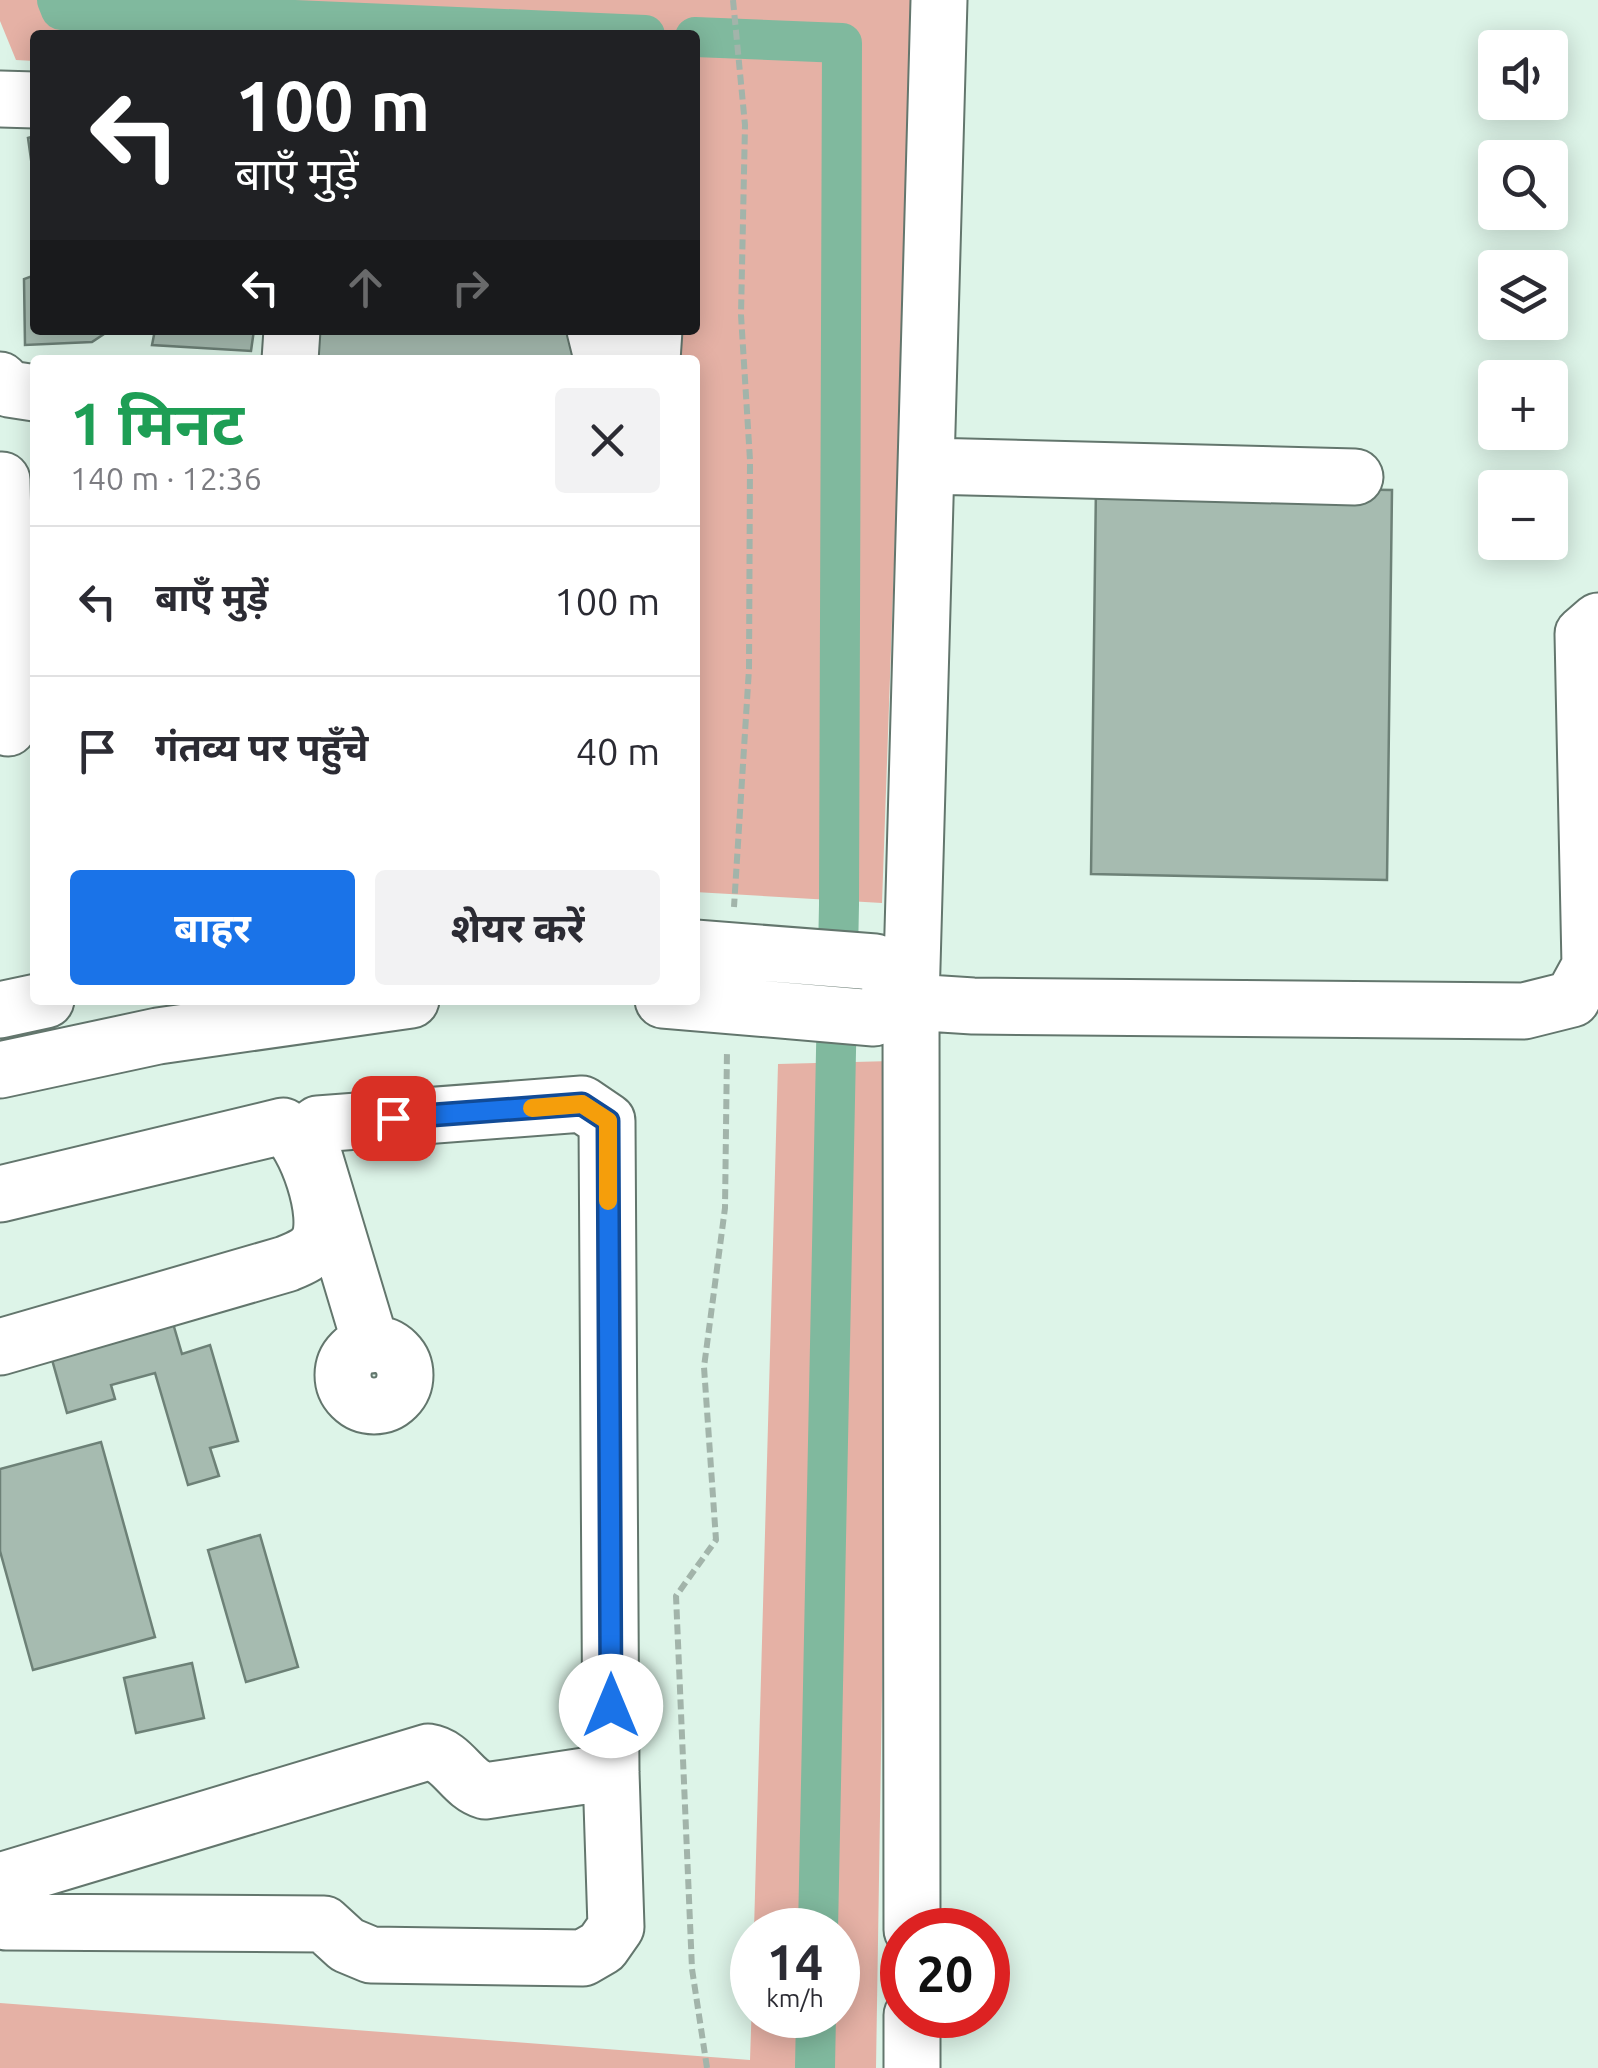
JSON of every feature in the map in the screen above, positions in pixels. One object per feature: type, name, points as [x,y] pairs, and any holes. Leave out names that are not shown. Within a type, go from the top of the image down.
[{"type":"street","points":[[912,1908],[892,1010],[927,466],[939,0]]},
{"type":"street","points":[[0,99],[30,100]]},
{"type":"street","points":[[0,380],[10,389],[30,393]]},
{"type":"street","points":[[927,466],[1355,477]]},
{"type":"street","points":[[2,480],[19,615],[14,740]]},
{"type":"street","points":[[700,1003],[788,1010],[973,1006],[1524,1012],[1572,999],[1590,966],[1583,634],[1598,621]]},
{"type":"street","points":[[736,951],[875,962],[892,1010]]},
{"type":"street","points":[[0,1010],[30,1003]]},
{"type":"street","points":[[0,1070],[158,1036],[376,1005]]},
{"type":"street","points":[[2,1908],[324,1924],[347,1945],[371,1955],[583,1958],[602,1946],[616,1926],[611,1772],[608,1121],[582,1104],[318,1124],[307,1132],[370,1344]]},
{"type":"street","points":[[0,1194],[283,1126],[302,1144],[324,1228],[318,1244],[286,1264],[0,1347]]},
{"type":"street","points":[[2,1908],[428,1752],[446,1758],[476,1788],[485,1791],[611,1772]]},
{"type":"street","points":[[912,2038],[912,2068]]},
{"type":"path","points":[[733,0],[745,124],[741,315],[750,460],[749,650],[736,951]]},
{"type":"path","points":[[707,2068],[692,1969],[676,1596],[716,1540],[704,1367],[724,1208],[728,1006]]},
{"type":"shaded area","points":[[0,0],[914,0],[882,903],[700,892],[700,355],[672,355],[673,335],[700,335],[700,30],[30,30],[30,61],[16,60],[0,21]]},
{"type":"shaded area","points":[[892,1061],[876,2068],[0,2068],[0,2003],[750,2060],[751,2038],[860,2038],[860,1908],[755,1908],[778,1064]]},
{"type":"building","points":[[30,277],[30,335],[102,335],[92,342],[25,345],[24,279]]},
{"type":"building","points":[[154,335],[253,335],[251,351],[152,345]]},
{"type":"building","points":[[318,335],[574,335],[572,355],[316,355]]},
{"type":"building","points":[[1096,485],[1392,490],[1387,880],[1091,874]]},
{"type":"building","points":[[172,1320],[182,1354],[210,1345],[238,1441],[210,1448],[219,1476],[188,1485],[155,1373],[111,1385],[115,1399],[67,1413],[51,1356]]},
{"type":"building","points":[[101,1442],[155,1637],[33,1670],[0,1551],[0,1469]]},
{"type":"building","points":[[260,1535],[298,1667],[246,1682],[208,1550]]},
{"type":"building","points":[[192,1663],[204,1718],[136,1733],[124,1678]]},
{"type":"waterway","points":[[57,0],[61,10],[528,30]]},
{"type":"waterway","points":[[700,37],[842,43],[839,905],[818,1908]]},
{"type":"waterway","points":[[815,2068],[816,2038]]},
{"type":"slow traffic","points":[[532,1108],[582,1104],[608,1121],[608,1201]]},
{"type":"route","points":[[393,1118],[582,1104],[608,1121],[611,1706]]}]
